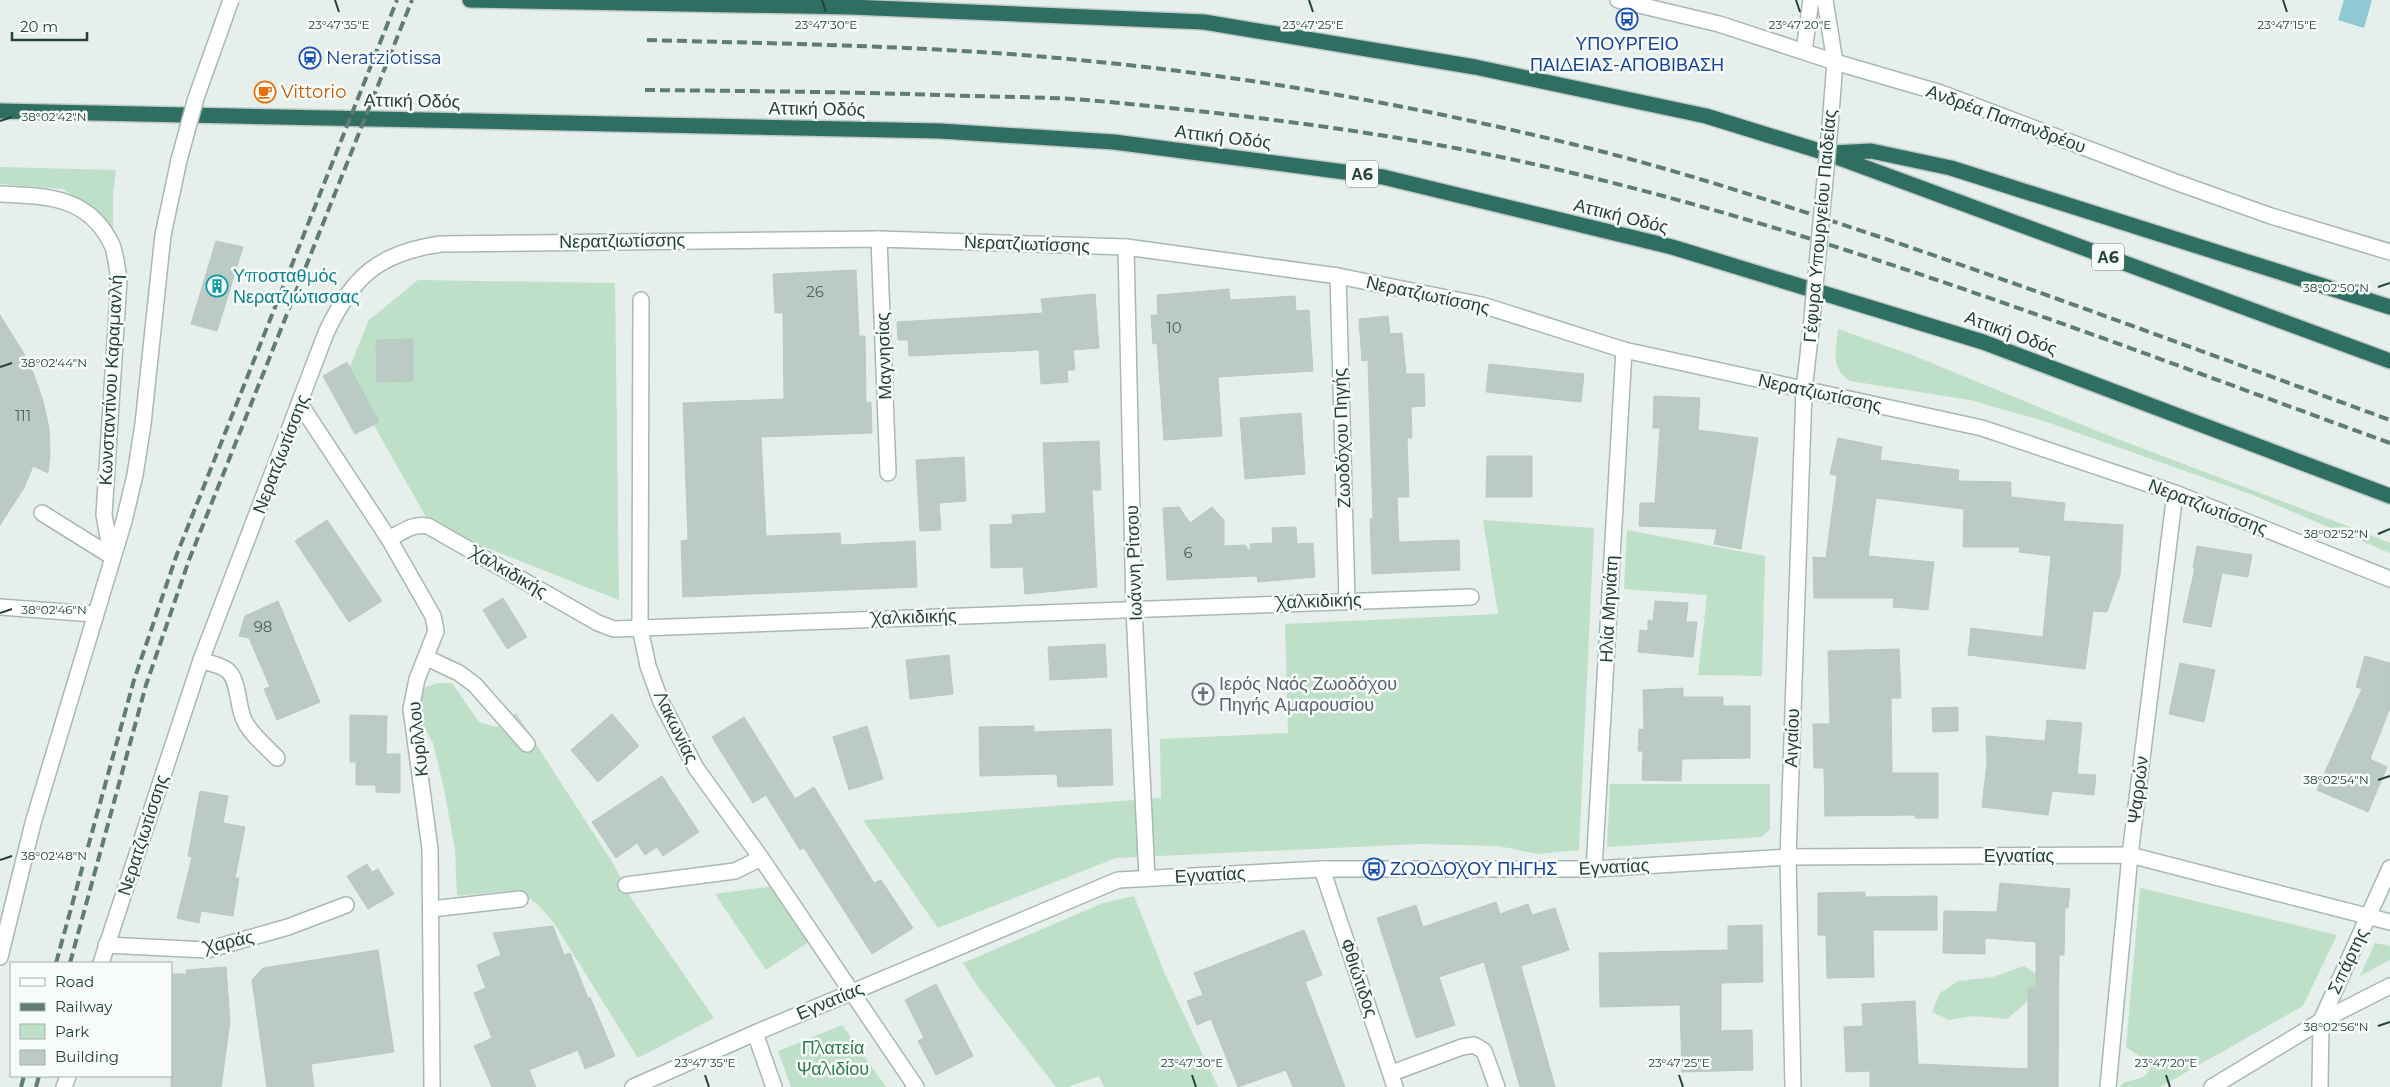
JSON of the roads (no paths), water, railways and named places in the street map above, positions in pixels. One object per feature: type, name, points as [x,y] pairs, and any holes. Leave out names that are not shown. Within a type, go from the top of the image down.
[{"type":"highway","name":"Α6","points":[[470,0],[851,7],[1204,22],[1475,67],[1706,116],[1826,153],[2390,361]]},
{"type":"highway","name":"Αττική Οδός","points":[[0,111],[940,131],[1114,142],[1383,177],[1672,247],[1983,342],[2390,496]]},
{"type":"highway","points":[[1826,153],[1871,150],[1951,168],[2390,307]]},
{"type":"street","points":[[0,957],[33,823],[111,556],[124,520],[135,475],[144,424],[163,235],[179,160],[196,98],[231,0]]},
{"type":"street","name":"Ανδρέα Παπανδρέου","points":[[1618,0],[1719,24],[1836,62],[1941,93],[2170,180],[2271,216],[2390,252]]},
{"type":"street","points":[[1804,51],[1811,0]]},
{"type":"street","name":"Γέφυρα Υπουργείου Παιδείας","points":[[1804,390],[1836,62],[1825,0]]},
{"type":"street","name":"Κωνσταντίνου Καραμανλή","points":[[0,194],[48,196],[74,204],[95,219],[112,246],[120,279],[104,515],[111,556]]},
{"type":"street","name":"Νερατζιωτίσσης","points":[[101,962],[201,660],[326,333],[342,300],[363,274],[395,256],[417,247],[470,243],[879,239],[1126,247],[1338,276],[1482,305],[1624,350],[1982,428],[2175,493],[2390,579]]},
{"type":"street","name":"Μαγνησίας","points":[[879,239],[888,473]]},
{"type":"street","name":"Ιωάννη Ρίτσου","points":[[1126,247],[1134,609],[1147,878]]},
{"type":"street","name":"Ζωοδόχου Πηγής","points":[[1338,276],[1347,600]]},
{"type":"street","name":"Λακωνίας","points":[[641,300],[640,628],[648,666],[661,702],[696,768],[853,991],[916,1087]]},
{"type":"street","name":"Ηλία Μηνιάτη","points":[[1594,869],[1624,350]]},
{"type":"street","name":"Αιγαίου","points":[[1793,1087],[1788,857],[1804,390]]},
{"type":"street","name":"Κυρίλλου","points":[[300,404],[389,539],[433,616],[436,631],[413,692],[411,709],[428,826],[431,909],[432,1087]]},
{"type":"street","name":"Ψαρρών","points":[[2108,1087],[2130,855],[2175,493]]},
{"type":"street","points":[[42,513],[111,556]]},
{"type":"street","name":"Χαλκιδικής","points":[[389,539],[419,524],[428,526],[598,623],[614,629],[1347,600],[1471,597]]},
{"type":"street","points":[[0,607],[94,614]]},
{"type":"street","points":[[426,658],[459,673],[475,685],[527,744]]},
{"type":"street","points":[[201,660],[227,670],[233,677],[237,688],[238,705],[245,722],[277,758]]},
{"type":"street","name":"Εγνατίας","points":[[633,1087],[1112,881],[1322,869],[1594,869],[1788,857],[2130,855],[2369,915],[2390,922]]},
{"type":"street","points":[[626,884],[735,871],[761,858]]},
{"type":"street","name":"Σπάρτης","points":[[2320,1087],[2321,1021],[2390,868]]},
{"type":"street","name":"Φθιώτιδος","points":[[1322,869],[1394,1080]]},
{"type":"street","points":[[431,909],[520,899]]},
{"type":"street","name":"Χαράς","points":[[106,945],[207,950],[288,927],[346,905]]},
{"type":"street","points":[[2212,1087],[2321,1021],[2390,986]]},
{"type":"street","points":[[755,1033],[774,1087]]},
{"type":"street","points":[[1394,1080],[1462,1047],[1474,1045],[1484,1051],[1497,1087]]},
{"type":"water","points":[[2344,0],[2372,0],[2364,28],[2338,20]]},
{"type":"railway","points":[[56,962],[134,680],[177,554],[397,0]]},
{"type":"railway","points":[[70,962],[146,685],[189,560],[412,0]]},
{"type":"railway","points":[[647,40],[923,49],[1089,61],[1205,74],[1322,92],[1494,126],[1634,160],[1799,210],[2008,281],[2390,420]]},
{"type":"railway","points":[[645,90],[767,91],[1087,100],[1262,118],[1378,135],[1494,156],[1551,168],[1658,195],[1870,258],[2078,329],[2390,443]]},
{"type":"railway","points":[[21,1087],[24,1077]]},
{"type":"railway","points":[[36,1087],[39,1077]]},
{"type":"place","name":"ΥΠΟΥΡΓΕΙΟ ΠΑΙΔΕΙΑΣ-ΑΠΟΒΙΒΑΣΗ","points":[[1627,19]]},
{"type":"place","name":"Neratziotissa","points":[[310,58]]},
{"type":"place","name":"Vittorio","points":[[265,92]]},
{"type":"place","name":"Υποσταθμός Νερατζιώτισσας","points":[[217,286]]},
{"type":"place","name":"Ιερός Ναός Ζωοδόχου Πηγής Αμαρουσίου","points":[[1203,694]]},
{"type":"place","name":"ΖΩΟΔΟΧΟΥ ΠΗΓΗΣ","points":[[1374,869]]},
{"type":"park label","name":"Πλατεία Ψαλιδίου","points":[[833,1058]]}]
